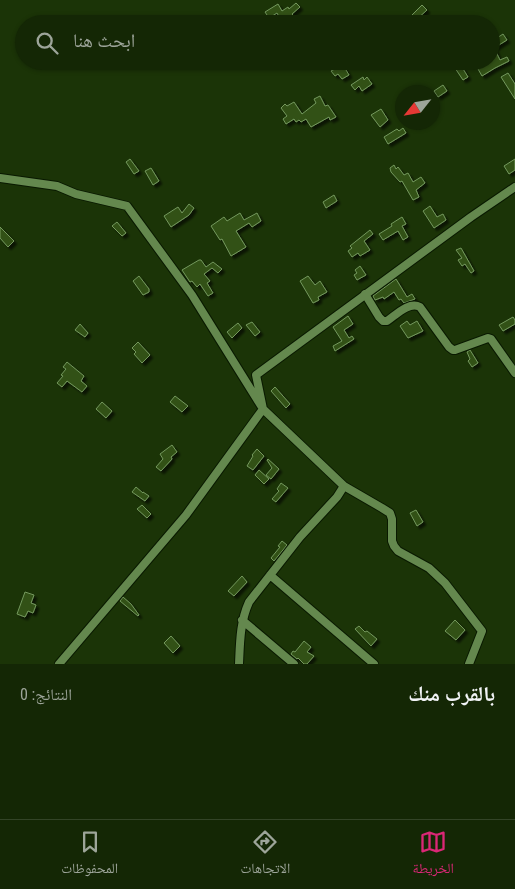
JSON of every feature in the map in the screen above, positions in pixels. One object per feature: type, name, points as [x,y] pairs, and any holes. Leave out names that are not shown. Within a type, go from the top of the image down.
[{"type":"street","points":[[0,178],[57,186],[76,194],[127,206],[192,295],[263,409],[344,486],[390,514],[394,546],[398,551],[434,573],[477,624],[482,631],[469,664]]},
{"type":"street","points":[[59,664],[186,515],[263,409],[256,375],[471,217],[515,187]]},
{"type":"street","points":[[365,294],[383,321],[416,304],[453,350],[488,338],[491,339],[515,373]]},
{"type":"street","points":[[239,664],[240,632],[243,614],[249,602],[300,536],[337,497],[344,486]]},
{"type":"street","points":[[270,575],[374,664]]},
{"type":"street","points":[[242,620],[294,664]]},
{"type":"building","points":[[296,3],[300,7],[293,15],[278,15],[277,13],[267,15],[265,12],[278,4],[282,11],[288,7],[289,9]]},
{"type":"building","points":[[422,5],[427,10],[422,15],[412,15]]},
{"type":"building","points":[[503,34],[507,40],[500,44],[500,36]]},
{"type":"building","points":[[507,57],[509,61],[500,66],[500,60]]},
{"type":"building","points":[[346,70],[349,75],[342,79],[338,74],[335,76],[331,71]]},
{"type":"building","points":[[456,70],[464,70],[468,77],[463,80]]},
{"type":"building","points":[[479,70],[492,70],[482,76]]},
{"type":"building","points":[[508,73],[515,84],[515,99],[501,77]]},
{"type":"building","points":[[363,77],[364,80],[367,77],[372,84],[362,91],[359,86],[355,90],[351,85]]},
{"type":"building","points":[[443,85],[447,91],[440,96],[440,87]]},
{"type":"building","points":[[320,96],[325,106],[328,105],[336,117],[330,120],[329,117],[311,127],[306,119],[296,122],[294,119],[286,124],[283,119],[287,116],[281,108],[285,104],[287,106],[294,102],[302,114],[316,103],[314,99]]},
{"type":"building","points":[[381,109],[388,120],[380,127],[371,115]]},
{"type":"building","points":[[395,130],[404,130],[406,133],[388,144],[384,137]]},
{"type":"building","points":[[130,159],[139,171],[134,174],[126,162]]},
{"type":"building","points":[[515,159],[515,170],[509,174],[504,166]]},
{"type":"building","points":[[394,165],[404,175],[408,173],[413,182],[421,177],[425,183],[416,190],[419,197],[413,200],[402,181],[400,182],[391,172],[390,168]]},
{"type":"building","points":[[151,168],[159,181],[153,185],[145,171]]},
{"type":"building","points":[[334,195],[337,201],[326,208],[323,202]]},
{"type":"building","points":[[189,204],[194,208],[189,215],[171,227],[164,216],[178,207],[182,213]]},
{"type":"building","points":[[430,206],[437,217],[443,214],[446,220],[434,228],[423,211]]},
{"type":"building","points":[[240,213],[244,220],[257,213],[261,221],[252,227],[249,223],[236,231],[246,247],[231,256],[222,239],[220,240],[211,226],[224,217],[227,221]]},
{"type":"building","points":[[402,217],[406,224],[402,226],[408,237],[403,240],[398,231],[383,240],[379,234]]},
{"type":"building","points":[[117,222],[126,233],[122,236],[112,226]]},
{"type":"building","points":[[0,227],[14,241],[8,247],[0,238]]},
{"type":"building","points":[[370,230],[373,234],[364,241],[370,250],[360,256],[358,253],[352,257],[348,251],[352,248],[350,246]]},
{"type":"building","points":[[461,248],[474,271],[471,273],[465,264],[462,266],[458,260],[462,258],[456,250]]},
{"type":"building","points":[[199,260],[206,267],[213,262],[222,269],[218,273],[212,268],[204,274],[210,281],[207,283],[213,293],[208,296],[200,284],[197,287],[192,281],[190,282],[182,270]]},
{"type":"building","points":[[360,266],[366,275],[357,280],[354,275],[357,273],[355,270]]},
{"type":"building","points":[[139,276],[149,289],[149,292],[143,295],[133,281]]},
{"type":"building","points":[[308,276],[315,285],[320,281],[327,292],[318,297],[319,300],[313,303],[300,281]]},
{"type":"building","points":[[396,279],[407,297],[412,294],[415,299],[404,303],[401,299],[399,300],[394,292],[384,299],[383,297],[375,300],[373,296]]},
{"type":"building","points":[[348,316],[353,324],[344,330],[349,338],[352,336],[354,339],[335,351],[333,346],[342,341],[333,327]]},
{"type":"building","points":[[513,317],[515,324],[503,331],[499,325]]},
{"type":"building","points":[[407,321],[410,325],[417,321],[423,331],[408,338],[400,326]]},
{"type":"building","points":[[252,322],[260,332],[255,336],[246,325]]},
{"type":"building","points":[[238,323],[242,328],[232,338],[227,332]]},
{"type":"building","points":[[80,324],[88,333],[85,337],[75,330]]},
{"type":"building","points":[[138,342],[150,355],[142,363],[134,354],[136,352],[132,348]]},
{"type":"building","points":[[470,350],[478,363],[472,367],[468,361],[470,359],[467,352]]},
{"type":"building","points":[[67,362],[84,376],[81,381],[87,386],[82,392],[67,381],[62,387],[57,383],[63,376],[61,375],[66,369],[63,367]]},
{"type":"building","points":[[275,387],[290,404],[286,408],[271,391]]},
{"type":"building","points":[[175,396],[188,406],[182,412],[170,402]]},
{"type":"building","points":[[102,402],[112,411],[106,418],[96,409]]},
{"type":"building","points":[[172,445],[177,452],[161,471],[156,467],[163,459],[160,454]]},
{"type":"building","points":[[257,449],[264,456],[253,470],[247,466]]},
{"type":"building","points":[[268,459],[279,469],[271,479],[266,475],[272,468]]},
{"type":"building","points":[[259,470],[269,479],[264,484],[255,475]]},
{"type":"building","points":[[281,483],[288,488],[276,502],[272,499],[279,491],[277,489]]},
{"type":"building","points":[[136,487],[149,496],[145,501],[132,492]]},
{"type":"building","points":[[142,505],[151,514],[147,518],[137,509]]},
{"type":"building","points":[[416,510],[423,522],[417,526],[410,513]]},
{"type":"building","points":[[282,541],[287,545],[274,561],[271,558],[280,547],[278,546]]},
{"type":"building","points":[[242,576],[247,582],[234,596],[228,591]]},
{"type":"building","points":[[25,592],[34,595],[31,603],[36,605],[33,613],[28,611],[25,617],[17,614]]},
{"type":"building","points":[[123,597],[131,604],[138,616],[120,601]]},
{"type":"building","points":[[455,620],[465,630],[456,640],[445,631]]},
{"type":"building","points":[[359,626],[377,639],[371,646],[355,629]]},
{"type":"building","points":[[171,636],[180,646],[173,653],[164,643]]},
{"type":"building","points":[[304,641],[311,647],[307,652],[314,656],[307,664],[304,664],[291,654]]}]
